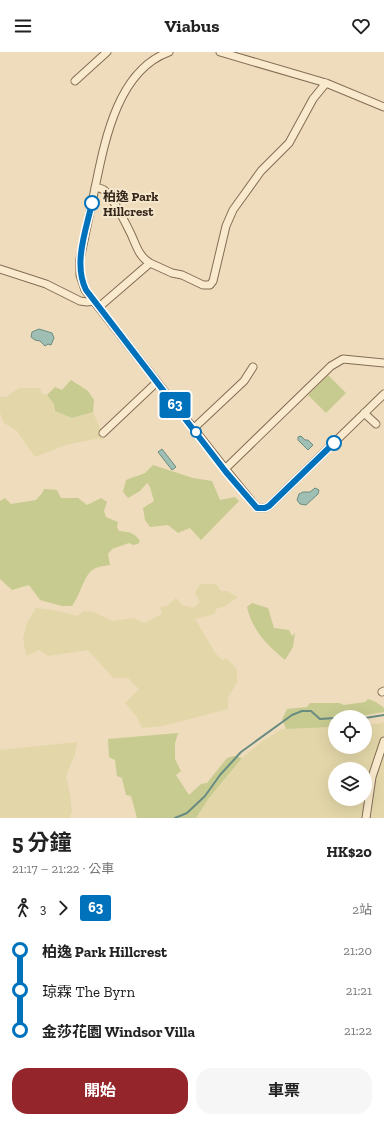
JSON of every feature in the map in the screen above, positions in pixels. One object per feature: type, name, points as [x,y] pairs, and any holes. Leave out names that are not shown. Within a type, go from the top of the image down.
[{"type":"street","points":[[75,81],[107,52]]},
{"type":"street","points":[[169,52],[155,59],[144,67],[134,78],[125,93],[109,131],[95,187],[80,264],[83,285],[193,429],[257,508],[265,508],[269,506],[384,394]]},
{"type":"street","points":[[220,52],[326,83],[384,107]]},
{"type":"street","points":[[95,187],[103,190],[108,196],[128,227],[143,258],[150,263],[172,273],[182,275],[203,285],[210,284],[213,281],[226,226],[233,210],[261,171],[289,143],[313,99],[326,83]]},
{"type":"street","points":[[99,307],[150,263]]},
{"type":"street","points":[[0,270],[46,284],[80,301],[87,302],[94,300]]},
{"type":"street","points":[[225,469],[331,366],[343,359],[384,363]]},
{"type":"street","points":[[193,429],[244,381],[253,367]]},
{"type":"street","points":[[103,433],[157,382]]},
{"type":"street","points":[[364,414],[376,424]]},
{"type":"street","points":[[366,818],[372,777],[384,741]]},
{"type":"shaded area","points":[[19,388],[40,388],[42,394],[47,395],[54,404],[55,411],[72,418],[93,412],[105,439],[99,440],[100,438],[66,445],[35,457],[17,431],[4,423],[0,413],[0,397],[6,397]]},
{"type":"shaded area","points":[[200,584],[216,584],[221,591],[227,591],[238,597],[226,606],[216,609],[215,613],[195,619],[216,654],[222,660],[227,658],[237,670],[237,682],[228,698],[228,709],[163,726],[142,728],[137,717],[125,703],[139,689],[128,678],[113,678],[88,650],[48,656],[39,650],[26,656],[23,638],[27,623],[36,608],[53,610],[78,616],[84,611],[94,612],[112,621],[134,618],[144,623],[162,614],[160,607],[167,606],[176,598],[182,605],[193,608],[200,602],[195,593]]},
{"type":"shaded area","points":[[384,722],[384,818],[196,818],[209,798],[242,758],[260,743],[282,729],[328,726],[328,754],[372,754],[372,724]]},
{"type":"shaded area","points":[[77,742],[75,754],[66,776],[72,812],[69,818],[0,818],[0,750]]},
{"type":"green space","points":[[328,375],[346,393],[326,413],[308,395]]},
{"type":"green space","points":[[71,380],[88,391],[94,400],[93,412],[72,418],[55,411],[54,404],[47,395],[55,387],[62,390]]},
{"type":"green space","points":[[153,465],[193,478],[212,481],[220,500],[235,497],[239,501],[201,540],[190,528],[178,533],[168,525],[150,527],[145,520],[143,508],[154,501],[150,487],[147,483],[140,491],[128,498],[123,492],[126,480],[145,473]]},
{"type":"green space","points":[[44,489],[57,490],[61,498],[78,498],[87,505],[101,498],[107,502],[104,511],[106,517],[118,522],[117,527],[119,531],[131,533],[140,541],[138,544],[133,545],[129,543],[112,549],[108,554],[110,565],[98,567],[87,575],[72,606],[62,606],[40,600],[29,585],[12,590],[0,579],[0,501],[5,498],[11,504],[36,500]]},
{"type":"green space","points":[[252,603],[268,608],[274,628],[289,630],[292,636],[295,633],[293,647],[285,660],[266,643],[256,630],[247,607]]},
{"type":"green space","points":[[368,699],[376,702],[384,708],[384,712],[372,714],[372,710],[328,710],[328,727],[286,729],[282,719],[287,709],[307,707],[310,703],[339,703],[344,705],[365,702]]},
{"type":"green space","points":[[178,733],[175,743],[175,759],[181,771],[176,775],[189,795],[201,784],[207,783],[227,758],[234,756],[242,758],[209,798],[196,818],[137,818],[131,796],[126,795],[122,778],[117,776],[115,760],[109,757],[108,739]]},
{"type":"water","points":[[39,329],[52,333],[54,338],[51,345],[48,344],[45,346],[40,341],[31,337],[32,332]]},
{"type":"water","points":[[301,436],[313,445],[308,450],[298,440],[298,437]]},
{"type":"water","points":[[162,449],[176,467],[172,470],[158,452]]},
{"type":"water","points":[[315,488],[319,490],[318,494],[306,505],[300,504],[297,500],[299,494],[303,492],[310,492]]},
{"type":"waterway","points":[[175,818],[187,813],[205,796],[220,775],[241,752],[292,715],[302,711],[311,711],[320,719],[328,718]]},
{"type":"waterway","points":[[372,717],[384,715]]},
{"type":"bus line","name":"63","points":[[92,203],[80,259],[80,270],[86,290],[226,472],[257,508],[265,508],[269,506],[334,443]]},
{"type":"place","name":"柏逸 Park Hillcrest","points":[[92,203]]}]
